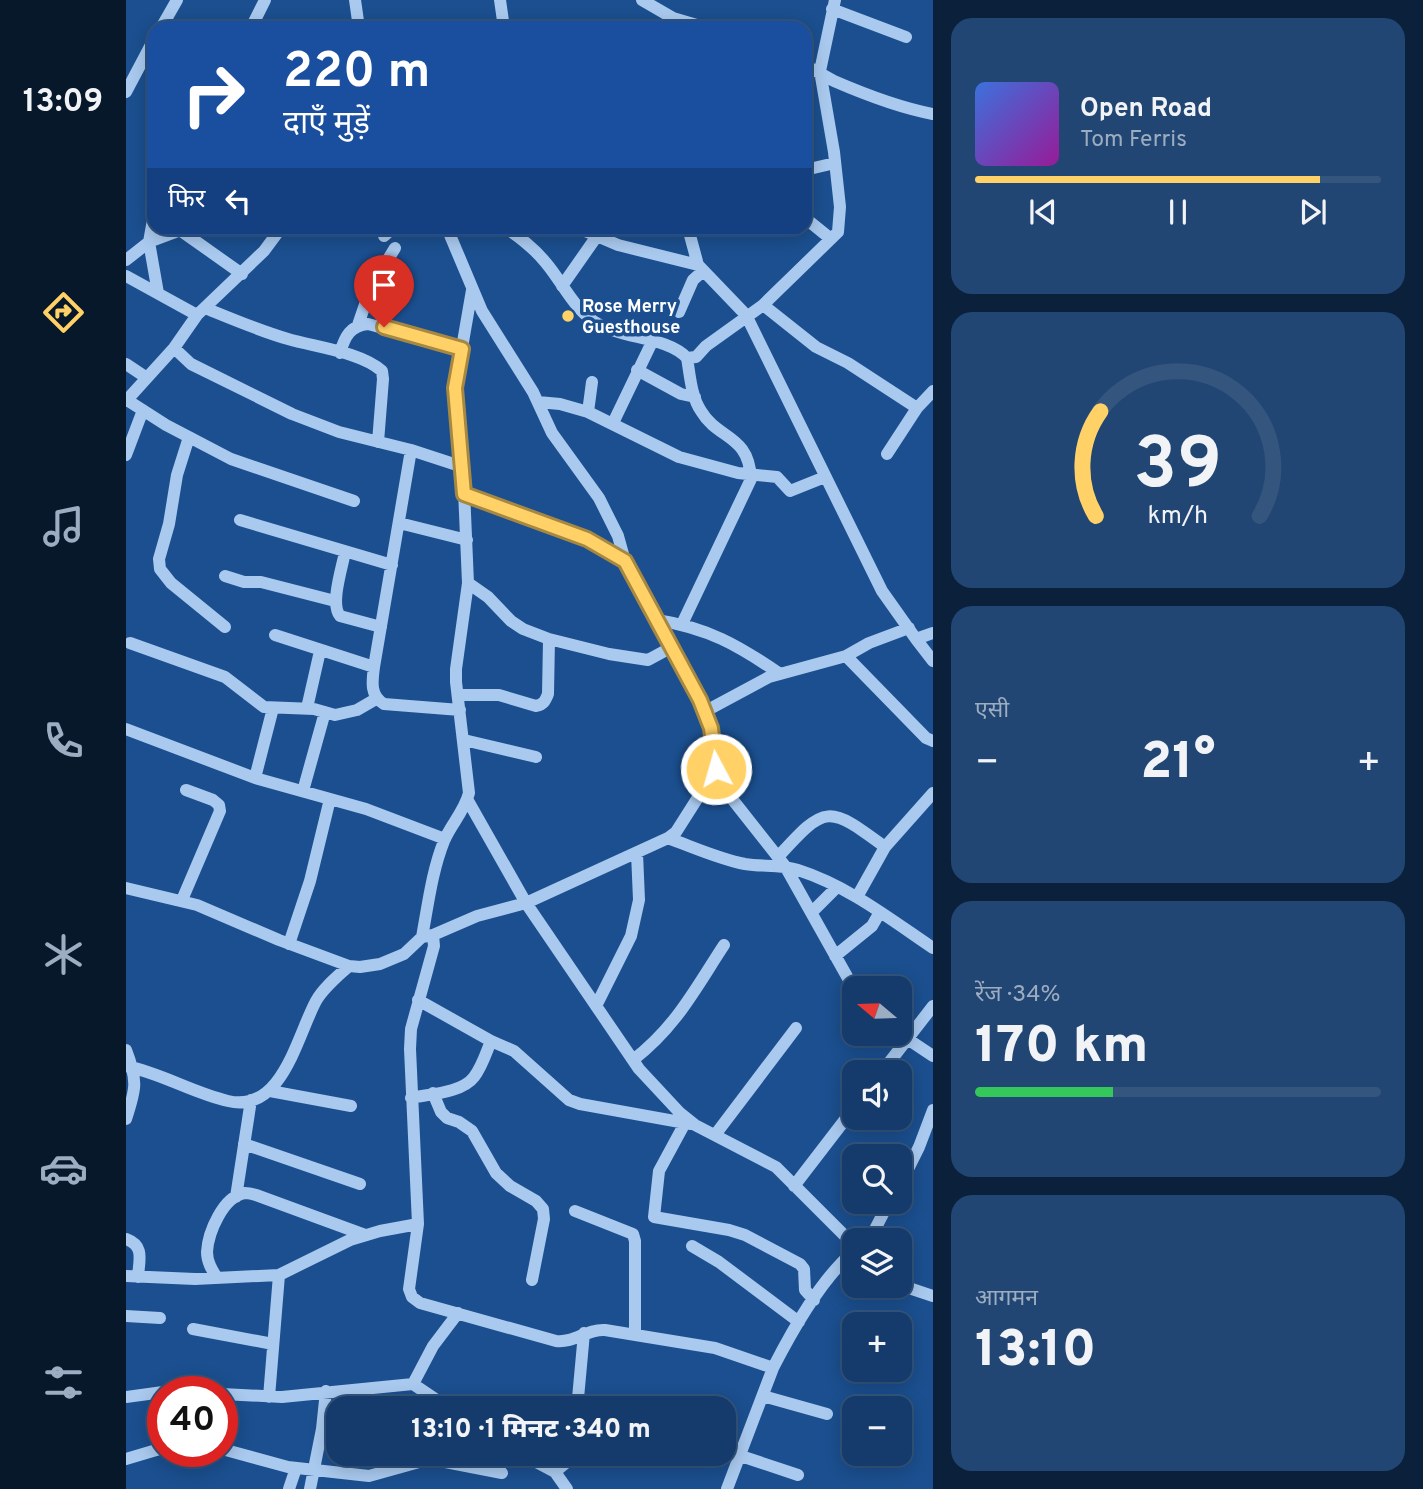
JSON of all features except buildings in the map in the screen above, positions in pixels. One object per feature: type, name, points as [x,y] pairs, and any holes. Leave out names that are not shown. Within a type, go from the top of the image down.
[{"type":"street","points":[[165,21],[177,0]]},
{"type":"street","points":[[254,21],[265,0]]},
{"type":"street","points":[[355,0],[358,21]]},
{"type":"street","points":[[500,0],[503,21]]},
{"type":"street","points":[[642,0],[668,21]]},
{"type":"street","points":[[687,358],[696,357],[706,346],[763,305],[838,232],[840,207],[820,71],[834,4],[906,37]]},
{"type":"street","points":[[126,92],[129,76],[147,49]]},
{"type":"street","points":[[812,68],[832,80],[893,103],[933,114]]},
{"type":"street","points":[[812,168],[835,163]]},
{"type":"street","points":[[812,224],[831,239]]},
{"type":"street","points":[[150,235],[149,242],[158,293]]},
{"type":"street","points":[[126,260],[149,242],[165,235]]},
{"type":"street","points":[[187,235],[242,274]]},
{"type":"street","points":[[276,235],[242,274],[201,312],[174,348],[127,401],[231,458],[354,501]]},
{"type":"street","points":[[450,235],[482,311],[538,402],[552,433],[599,498],[618,536],[625,561],[705,712],[711,728],[716,769],[725,790],[782,861],[847,976]]},
{"type":"street","points":[[515,235],[537,251],[578,307],[596,323],[613,331],[679,349],[687,358],[695,397],[707,420],[741,446],[746,454],[751,474],[748,488],[682,624]]},
{"type":"street","points":[[562,286],[595,235]]},
{"type":"street","points":[[603,235],[632,249],[701,268]]},
{"type":"street","points":[[690,235],[701,268],[746,315],[825,477],[852,526],[882,592],[933,661]]},
{"type":"street","points":[[358,325],[371,287],[395,248]]},
{"type":"street","points":[[679,312],[693,279],[701,268]]},
{"type":"street","points":[[126,276],[201,312],[340,352],[366,361],[382,371],[378,442]]},
{"type":"street","points":[[472,290],[455,388],[463,467],[468,583],[456,669],[469,778],[465,808],[444,839],[437,861],[428,936],[431,958],[418,1000],[410,1049],[418,1224],[409,1289],[412,1297],[420,1303],[556,1341],[566,1342],[595,1330],[715,1348],[773,1368]]},
{"type":"street","points":[[763,305],[816,347],[848,363],[917,408]]},
{"type":"street","points":[[340,352],[350,330],[358,325],[368,324],[400,330],[462,349]]},
{"type":"street","points":[[613,423],[652,342]]},
{"type":"street","points":[[174,348],[191,363],[292,414],[339,432],[411,450],[463,467]]},
{"type":"street","points":[[126,363],[147,378]]},
{"type":"street","points":[[637,370],[681,394],[695,397]]},
{"type":"street","points":[[588,412],[592,382]]},
{"type":"street","points":[[887,454],[917,408],[933,391]]},
{"type":"street","points":[[538,402],[560,404],[588,412],[679,457],[751,474],[777,477],[790,491],[825,477]]},
{"type":"street","points":[[126,455],[143,410]]},
{"type":"street","points":[[189,437],[177,475],[169,524],[159,559],[160,569],[171,583],[225,627]]},
{"type":"street","points":[[411,450],[372,690],[376,699],[384,704],[460,710]]},
{"type":"street","points":[[464,494],[587,539],[625,561]]},
{"type":"street","points":[[240,520],[392,565]]},
{"type":"street","points":[[399,523],[467,540]]},
{"type":"street","points":[[345,552],[335,601],[336,612],[340,616],[381,627]]},
{"type":"street","points":[[225,576],[244,582],[261,582],[335,601]]},
{"type":"street","points":[[468,583],[488,597],[511,621],[549,639],[609,654],[648,660],[672,648]]},
{"type":"street","points":[[657,620],[682,624],[721,637],[780,674]]},
{"type":"street","points":[[705,712],[744,689],[780,674],[846,656],[869,643],[933,633]]},
{"type":"street","points":[[275,635],[374,667]]},
{"type":"street","points":[[458,695],[499,695],[536,706],[541,705],[548,694],[549,639]]},
{"type":"street","points":[[130,643],[225,677],[264,707],[307,708],[335,715],[345,714],[376,699]]},
{"type":"street","points":[[307,708],[320,651]]},
{"type":"street","points":[[846,656],[926,738],[933,741]]},
{"type":"street","points":[[255,778],[273,708]]},
{"type":"street","points":[[303,792],[325,712]]},
{"type":"street","points":[[126,729],[255,778],[366,809],[444,839]]},
{"type":"street","points":[[464,740],[536,757]]},
{"type":"street","points":[[126,888],[183,900],[349,966],[380,964],[404,954],[428,936],[477,916],[526,903],[668,838],[676,832],[716,769]]},
{"type":"street","points":[[183,900],[220,811],[219,805],[213,800],[186,790]]},
{"type":"street","points":[[857,897],[885,847],[933,793]]},
{"type":"street","points":[[289,944],[310,881],[330,799]]},
{"type":"street","points":[[467,799],[526,903],[633,1060],[690,1124]]},
{"type":"street","points":[[782,861],[807,825],[822,816],[844,819],[885,847]]},
{"type":"street","points":[[668,838],[742,863],[782,861],[857,897],[933,948]]},
{"type":"street","points":[[596,1006],[631,936],[639,900],[637,853]]},
{"type":"street","points":[[812,912],[837,887]]},
{"type":"street","points":[[835,956],[872,926],[880,912]]},
{"type":"street","points":[[633,1060],[657,1042],[675,1021],[724,945]]},
{"type":"street","points":[[129,1066],[229,1102],[251,1100],[271,1091],[281,1078],[318,999],[349,966]]},
{"type":"street","points":[[418,1000],[514,1051],[569,1100],[690,1124],[768,1161],[842,1233]]},
{"type":"street","points":[[912,1027],[933,1006]]},
{"type":"street","points":[[715,1135],[796,1028]]},
{"type":"street","points":[[411,1098],[460,1087],[474,1078],[491,1041]]},
{"type":"street","points":[[912,1042],[933,1056]]},
{"type":"street","points":[[126,1050],[136,1088],[126,1119]]},
{"type":"street","points":[[271,1091],[351,1106]]},
{"type":"street","points":[[433,1093],[441,1112],[447,1118],[472,1131],[496,1172],[510,1186],[536,1201],[543,1209],[544,1219],[532,1280]]},
{"type":"street","points":[[236,1197],[251,1100]]},
{"type":"street","points":[[912,1161],[933,1110]]},
{"type":"street","points":[[690,1124],[659,1171],[654,1217],[745,1235],[800,1264],[804,1269],[805,1290],[814,1300]]},
{"type":"street","points":[[794,1186],[842,1124]]},
{"type":"street","points":[[244,1144],[360,1184]]},
{"type":"street","points":[[217,1278],[209,1265],[207,1252],[211,1237],[223,1208],[245,1193],[365,1236]]},
{"type":"street","points":[[575,1211],[632,1234],[635,1241],[635,1335]]},
{"type":"street","points":[[126,1239],[136,1244],[140,1251],[132,1276],[158,1279],[279,1275],[328,1249],[380,1231],[418,1224]]},
{"type":"street","points":[[692,1246],[727,1268],[799,1322]]},
{"type":"street","points":[[727,1489],[773,1368],[799,1322],[842,1264]]},
{"type":"street","points":[[268,1397],[279,1275]]},
{"type":"street","points":[[912,1289],[933,1296]]},
{"type":"street","points":[[414,1384],[433,1346],[458,1313]]},
{"type":"street","points":[[126,1316],[160,1318]]},
{"type":"street","points":[[193,1329],[273,1344]]},
{"type":"street","points":[[578,1396],[584,1333]]},
{"type":"street","points":[[238,1395],[282,1398],[326,1391],[414,1384],[431,1396]]},
{"type":"street","points":[[310,1489],[326,1391]]},
{"type":"street","points":[[126,1397],[147,1394]]},
{"type":"street","points":[[763,1396],[827,1414]]},
{"type":"street","points":[[238,1452],[296,1468],[369,1476],[430,1459],[502,1473]]},
{"type":"street","points":[[126,1459],[147,1453]]},
{"type":"street","points":[[741,1456],[798,1475]]},
{"type":"street","points":[[544,1466],[555,1472],[567,1489]]},
{"type":"street","points":[[555,1472],[562,1466]]},
{"type":"street","points":[[289,1489],[296,1468]]},
{"type":"place","name":"Rose Merry Guesthouse","points":[[568,316]]},
{"type":"route","points":[[384,327],[462,349],[455,388],[464,494],[587,539],[625,561],[700,700],[711,728],[716,769]]}]
